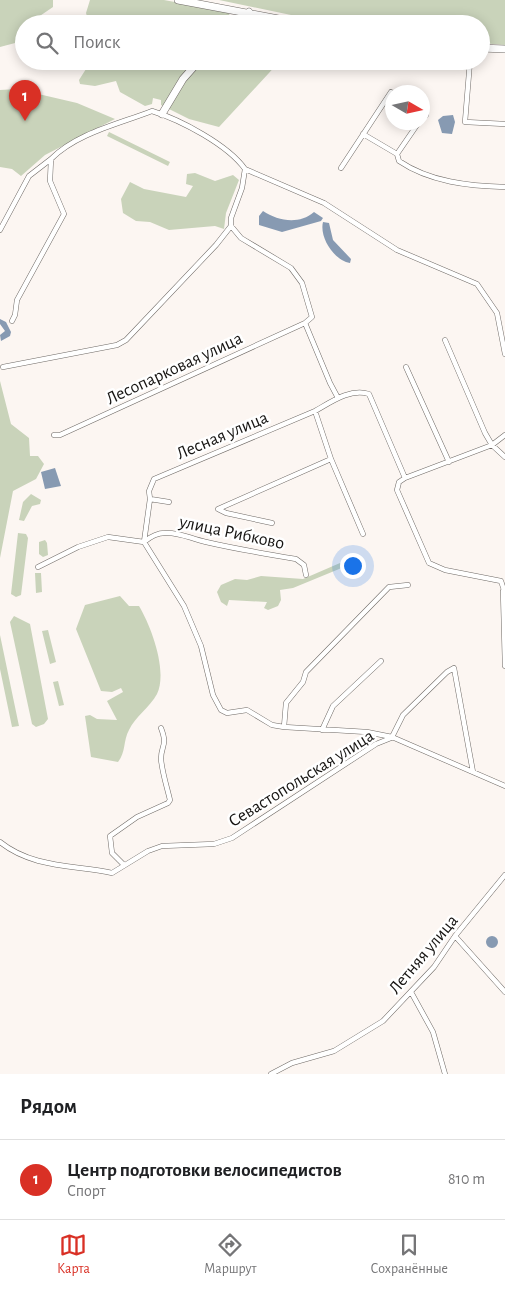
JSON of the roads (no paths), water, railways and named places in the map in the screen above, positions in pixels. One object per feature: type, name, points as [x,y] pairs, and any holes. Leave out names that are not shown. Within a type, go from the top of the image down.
[{"type":"main road","points":[[178,0],[263,15]]},
{"type":"main road","points":[[246,15],[249,12]]},
{"type":"main road","points":[[490,48],[505,49]]},
{"type":"main road","points":[[162,114],[182,79],[190,70]]},
{"type":"street","points":[[469,70],[465,122],[505,124]]},
{"type":"street","points":[[341,168],[385,101]]},
{"type":"street","points":[[0,230],[29,176],[58,152],[80,139],[152,111],[194,130],[237,158],[245,169],[324,203],[397,250],[477,284],[497,313],[505,354]]},
{"type":"street","points":[[397,154],[414,130]]},
{"type":"street","points":[[363,134],[397,154],[399,161],[408,167],[452,183],[505,187]]},
{"type":"street","points":[[12,321],[15,315],[17,300],[64,214],[50,181],[51,159]]},
{"type":"street","points":[[3,367],[117,345],[126,340],[216,245],[231,226],[231,218],[242,188],[245,169]]},
{"type":"street","points":[[231,226],[241,238],[291,268],[302,283],[312,317],[305,323],[330,384],[338,398]]},
{"type":"street","name":"Лесопарковая улица","points":[[54,435],[60,436],[305,323]]},
{"type":"street","points":[[445,340],[492,445],[505,457]]},
{"type":"street","points":[[406,366],[449,462]]},
{"type":"street","name":"Лесная улица","points":[[144,542],[150,485],[154,479],[315,411],[338,398],[359,391],[369,394],[406,478]]},
{"type":"street","points":[[315,411],[331,459],[363,534]]},
{"type":"street","points":[[505,435],[492,445],[406,478],[399,482],[397,490],[429,563],[445,570],[501,582],[504,591],[505,666]]},
{"type":"street","points":[[272,522],[226,513],[218,509],[331,459]]},
{"type":"street","points":[[150,499],[169,502]]},
{"type":"street","name":"улица Рибково","points":[[144,542],[152,536],[164,532],[183,534],[198,540],[240,550],[296,559],[304,565],[306,575]]},
{"type":"street","points":[[38,567],[78,548],[108,537],[144,542],[184,606],[201,646],[213,695],[221,710],[227,713],[248,710],[272,725],[284,727],[367,732],[392,737],[505,786]]},
{"type":"street","points":[[284,727],[286,703],[303,682],[306,672],[389,587],[408,585]]},
{"type":"street","points":[[322,730],[333,706],[381,661]]},
{"type":"street","points":[[392,737],[403,715],[447,672],[454,668],[472,772]]},
{"type":"street","points":[[124,865],[112,853],[110,836],[138,817],[168,803],[170,800],[162,765],[162,753],[165,748],[161,728]]},
{"type":"street","name":"Севастопольская улица","points":[[0,842],[10,850],[27,858],[112,873],[148,851],[162,846],[214,844],[232,838],[376,744],[392,737]]},
{"type":"street","name":"Летняя улица","points":[[271,1074],[292,1063],[334,1051],[382,1021],[434,967],[456,936],[505,875]]},
{"type":"street","points":[[456,936],[505,992]]},
{"type":"street","points":[[411,992],[433,1032],[445,1074]]},
{"type":"water","points":[[453,115],[455,122],[452,134],[442,133],[438,120],[443,116]]},
{"type":"water","points":[[263,211],[275,217],[288,220],[302,219],[314,212],[323,218],[321,221],[282,232],[259,225],[259,216]]},
{"type":"water","points":[[323,222],[329,223],[333,240],[351,259],[350,263],[339,258],[329,248],[323,235]]},
{"type":"water","points":[[0,319],[6,322],[11,332],[10,336],[1,341],[0,335],[5,331],[0,324]]},
{"type":"water","points":[[55,468],[61,486],[45,489],[41,472]]},
{"type":"water","points":[[492,936],[498,942],[492,948],[486,942]]},
{"type":"place","name":"Центр подготовки велосипедистов","points":[[25,121]]}]
